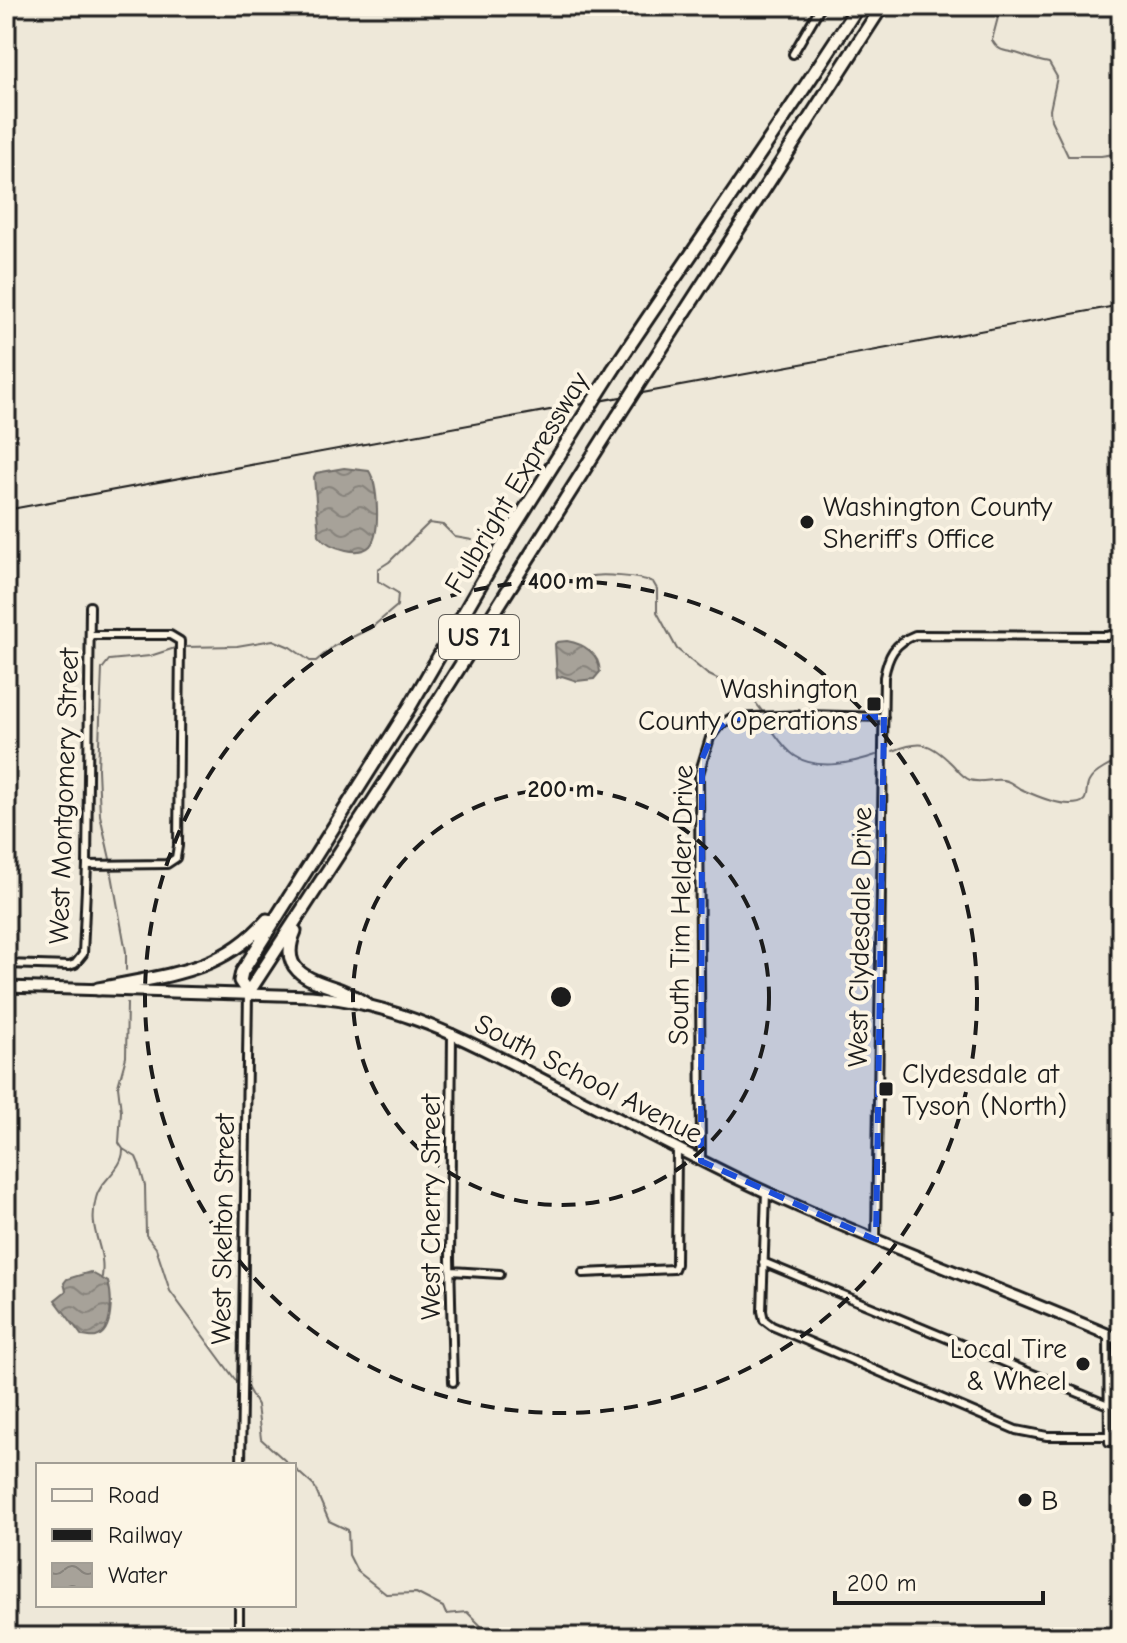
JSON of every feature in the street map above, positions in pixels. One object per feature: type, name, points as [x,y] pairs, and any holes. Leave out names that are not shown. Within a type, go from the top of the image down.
[{"type":"highway","name":"Fulbright Expressway","points":[[248,993],[240,981],[242,972],[409,708],[512,530],[613,370],[795,104],[858,6]]},
{"type":"highway","name":"Fulbright Expressway","points":[[339,856],[882,6]]},
{"type":"highway","points":[[852,53],[890,6]]},
{"type":"highway","points":[[339,856],[294,933],[290,955],[294,966],[308,980],[337,989],[366,1004]]},
{"type":"highway","name":"US 71","points":[[248,993],[339,856]]},
{"type":"highway","points":[[98,989],[186,972],[215,961],[258,931],[291,892]]},
{"type":"main road","name":"South School Avenue","points":[[6,987],[311,996],[366,1004],[413,1017],[452,1032],[766,1192],[1121,1340]]},
{"type":"street","points":[[793,54],[821,6]]},
{"type":"street","name":"West Montgomery Street","points":[[6,964],[69,966],[83,954],[90,606]]},
{"type":"street","name":"West Clydesdale Drive","points":[[876,1240],[887,661],[902,640],[930,634],[1107,636],[1121,632]]},
{"type":"street","points":[[87,865],[172,863],[178,846],[178,638],[170,635],[90,635]]},
{"type":"street","name":"South Tim Helder Drive","points":[[701,1161],[699,774],[706,745],[719,726],[736,717],[884,717]]},
{"type":"street","name":"West Skelton Street","points":[[241,1463],[248,993]]},
{"type":"street","name":"West Cherry Street","points":[[452,1032],[453,1382]]},
{"type":"street","points":[[583,1273],[674,1269],[677,1149]]},
{"type":"street","points":[[766,1192],[764,1320],[1016,1430],[1047,1436],[1109,1439],[1108,1334]]},
{"type":"street","points":[[763,1262],[1108,1405]]},
{"type":"street","points":[[451,1271],[500,1274]]},
{"type":"street","points":[[239,1607],[239,1637]]},
{"type":"highlighted area","points":[[884,717],[876,1240],[701,1161],[702,759],[714,731],[731,718]]},
{"type":"water","points":[[344,468],[369,471],[372,477],[377,509],[376,531],[370,546],[362,550],[338,548],[319,535],[314,477],[316,473]]},
{"type":"water","points":[[567,641],[585,647],[594,655],[600,672],[594,679],[577,681],[562,676],[557,678],[555,644]]},
{"type":"water","points":[[90,1272],[108,1282],[110,1295],[109,1321],[102,1334],[94,1337],[82,1336],[55,1300],[66,1291],[64,1283],[67,1279]]},
{"type":"waterway","points":[[1001,6],[992,40],[995,45],[1002,50],[1049,63],[1057,77],[1051,120],[1068,156],[1121,153]]},
{"type":"waterway","points":[[185,647],[237,646],[273,640],[310,661],[316,661],[334,646],[371,628],[397,606],[398,593],[378,581],[378,569],[429,523],[443,525],[455,537],[472,540]]},
{"type":"waterway","points":[[558,579],[573,582],[594,576],[611,576],[653,582],[657,589],[657,612],[677,649],[707,674],[749,694],[762,711]]},
{"type":"waterway","points":[[110,859],[100,815],[98,769],[102,669],[109,660],[150,656],[175,648]]},
{"type":"waterway","points":[[766,722],[787,749],[804,761],[835,764],[876,755]]},
{"type":"waterway","points":[[893,751],[911,745],[925,745],[937,751],[970,780],[1007,781],[1040,797],[1070,804],[1082,802],[1090,780],[1121,761]]},
{"type":"waterway","points":[[111,869],[126,952],[126,970]]},
{"type":"waterway","points":[[127,1003],[126,1057],[118,1086],[121,1111],[119,1143],[136,1157],[139,1164],[145,1186],[146,1235],[156,1248],[170,1291],[237,1382]]},
{"type":"waterway","points":[[102,1277],[94,1210],[98,1192],[119,1163],[123,1150]]},
{"type":"waterway","points":[[246,1385],[257,1405],[261,1439],[288,1463]]},
{"type":"waterway","points":[[296,1470],[314,1486],[329,1521],[348,1530],[349,1555],[357,1571],[386,1594],[416,1593],[443,1607],[446,1614],[467,1612],[492,1637]]},
{"type":"railway","points":[[6,510],[1121,305]]},
{"type":"place","name":"Washington County Sheriff's Office","points":[[807,522]]},
{"type":"place","name":"Washington County Operations","points":[[874,704]]},
{"type":"place","name":"Clydesdale at Tyson (North)","points":[[886,1089]]},
{"type":"place","name":"Local Tire & Wheel","points":[[1083,1364]]},
{"type":"place","name":"B","points":[[1025,1500]]}]
